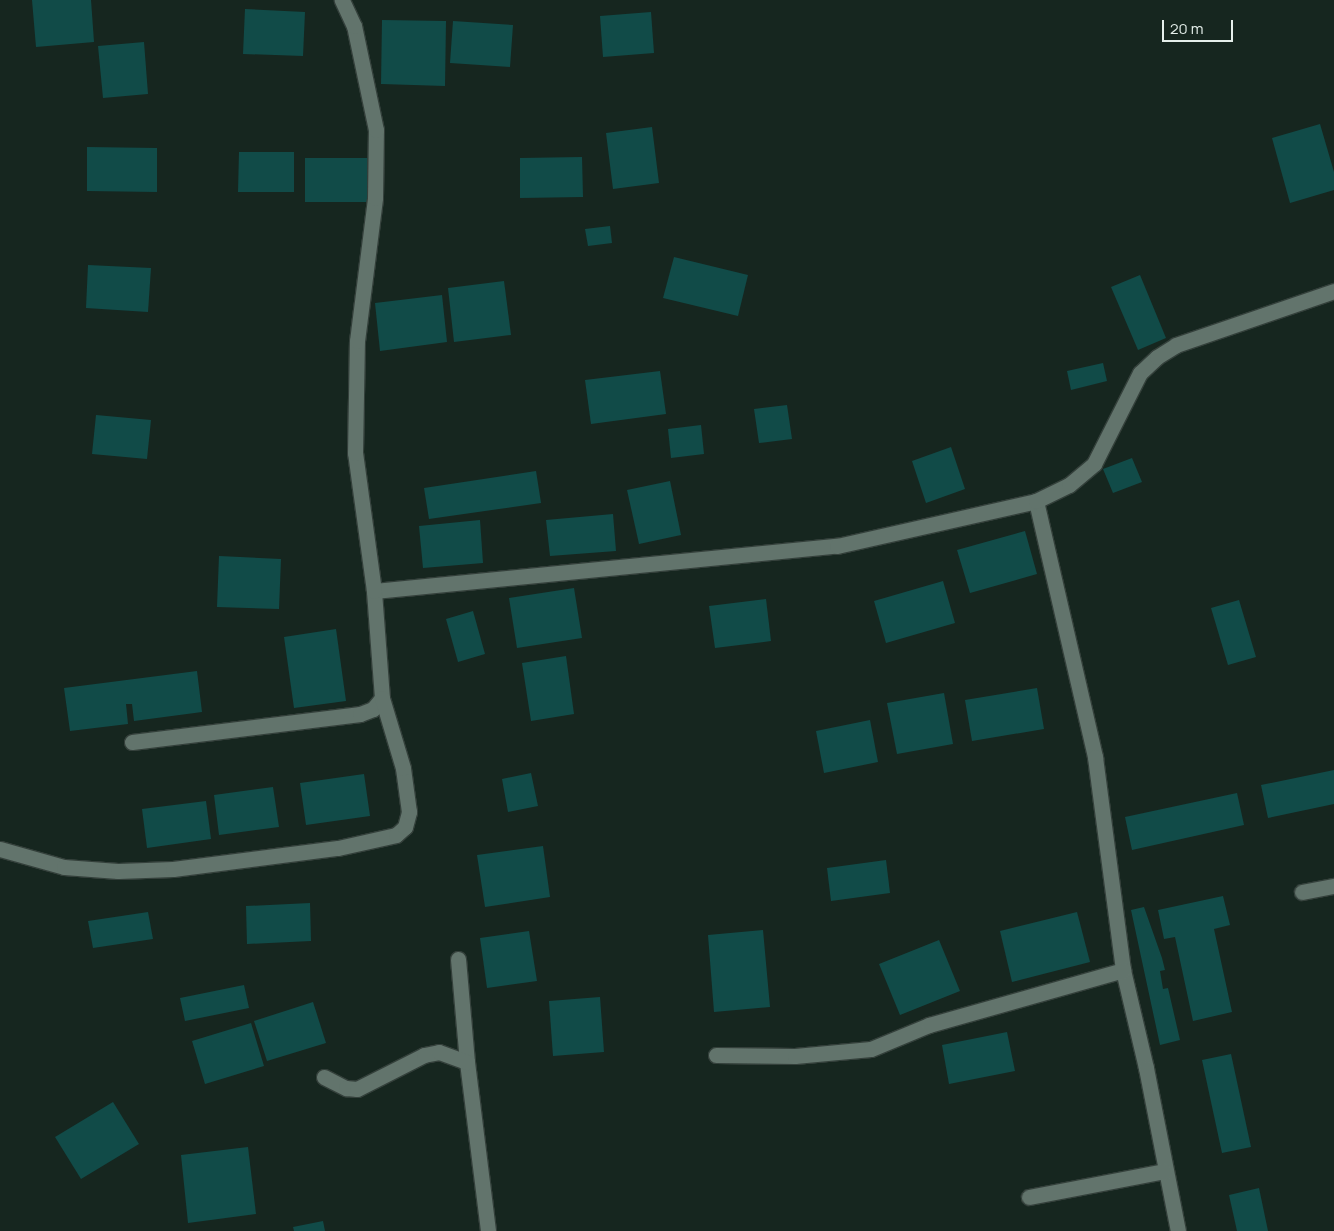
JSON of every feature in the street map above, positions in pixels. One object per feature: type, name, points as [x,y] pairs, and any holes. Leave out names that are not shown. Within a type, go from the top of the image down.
[{"type":"street","points":[[0,849],[64,867],[136,871],[173,869],[338,848],[396,835],[406,827],[409,812],[403,768],[382,698],[374,592],[355,444],[357,341],[375,198],[376,130],[354,26],[342,0]]},
{"type":"street","points":[[374,592],[837,546],[1036,501],[1069,485],[1094,464],[1140,373],[1157,357],[1176,345],[1334,291]]},
{"type":"street","points":[[1036,501],[1095,757],[1123,970],[1146,1068],[1178,1231]]},
{"type":"street","points":[[132,742],[360,714],[373,709],[382,698]]},
{"type":"street","points":[[1302,892],[1334,886]]},
{"type":"street","points":[[458,959],[467,1062],[488,1231]]},
{"type":"street","points":[[716,1055],[794,1056],[871,1049],[929,1025],[1123,970]]},
{"type":"street","points":[[324,1077],[346,1088],[356,1089],[424,1054],[439,1052],[467,1062]]},
{"type":"street","points":[[1029,1198],[1165,1171]]},
{"type":"building","points":[[32,0],[91,0],[94,42],[36,47]]},
{"type":"building","points":[[245,9],[305,12],[303,56],[243,54]]},
{"type":"building","points":[[651,12],[654,53],[603,57],[600,16]]},
{"type":"building","points":[[382,20],[446,21],[445,86],[381,84]]},
{"type":"building","points":[[453,21],[513,25],[510,67],[450,63]]},
{"type":"building","points":[[144,42],[148,94],[103,98],[98,46]]},
{"type":"building","points":[[1320,124],[1334,172],[1334,190],[1290,203],[1272,138]]},
{"type":"building","points":[[652,127],[659,183],[613,189],[606,133]]},
{"type":"building","points":[[87,147],[157,148],[157,192],[87,191]]},
{"type":"building","points":[[239,152],[294,152],[294,192],[238,192]]},
{"type":"building","points":[[582,157],[583,197],[520,198],[520,158]]},
{"type":"building","points":[[305,158],[370,158],[369,202],[305,202]]},
{"type":"building","points":[[610,226],[612,243],[588,246],[585,229]]},
{"type":"building","points":[[674,257],[748,275],[738,316],[663,298]]},
{"type":"building","points":[[88,265],[151,268],[148,312],[86,308]]},
{"type":"building","points":[[1140,275],[1166,338],[1138,350],[1111,287]]},
{"type":"building","points":[[504,281],[511,335],[454,342],[448,288]]},
{"type":"building","points":[[442,295],[447,342],[380,351],[375,303]]},
{"type":"building","points":[[1103,363],[1107,381],[1071,390],[1067,371]]},
{"type":"building","points":[[660,371],[666,414],[591,424],[585,380]]},
{"type":"building","points":[[787,405],[792,439],[759,443],[754,409]]},
{"type":"building","points":[[96,415],[151,420],[147,459],[92,454]]},
{"type":"building","points":[[701,425],[704,454],[671,458],[668,429]]},
{"type":"building","points":[[951,447],[965,489],[926,503],[912,461]]},
{"type":"building","points":[[1132,458],[1142,482],[1113,493],[1103,469]]},
{"type":"building","points":[[536,471],[541,503],[429,519],[424,488]]},
{"type":"building","points":[[670,481],[681,535],[639,544],[627,490]]},
{"type":"building","points":[[613,514],[616,551],[550,556],[546,520]]},
{"type":"building","points":[[480,520],[483,563],[423,568],[419,526]]},
{"type":"building","points":[[1025,531],[1037,574],[970,593],[957,550]]},
{"type":"building","points":[[219,556],[281,559],[279,609],[217,607]]},
{"type":"building","points":[[943,581],[955,623],[886,643],[874,601]]},
{"type":"building","points":[[574,588],[582,638],[517,648],[509,598]]},
{"type":"building","points":[[766,599],[771,641],[715,648],[709,606]]},
{"type":"building","points":[[1239,600],[1256,657],[1228,665],[1211,608]]},
{"type":"building","points":[[473,611],[485,654],[458,662],[446,619]]},
{"type":"building","points":[[336,629],[346,701],[294,708],[284,637]]},
{"type":"building","points":[[566,656],[574,714],[531,721],[522,663]]},
{"type":"building","points":[[197,671],[202,712],[134,721],[132,704],[126,704],[128,724],[70,731],[64,688]]},
{"type":"building","points":[[1037,688],[1044,729],[972,741],[965,700]]},
{"type":"building","points":[[944,693],[953,744],[897,754],[887,703]]},
{"type":"building","points":[[870,720],[878,762],[824,773],[816,731]]},
{"type":"building","points":[[1334,770],[1334,804],[1268,818],[1261,785]]},
{"type":"building","points":[[531,773],[538,806],[508,812],[502,779]]},
{"type":"building","points":[[364,774],[370,816],[306,825],[300,783]]},
{"type":"building","points":[[273,787],[279,827],[219,835],[214,795]]},
{"type":"building","points":[[1237,793],[1244,825],[1132,850],[1125,817]]},
{"type":"building","points":[[206,801],[211,839],[147,848],[142,809]]},
{"type":"building","points":[[543,846],[550,897],[485,907],[477,855]]},
{"type":"building","points":[[886,860],[890,893],[831,901],[827,868]]},
{"type":"building","points":[[1223,896],[1230,925],[1214,929],[1232,1012],[1193,1021],[1175,937],[1164,939],[1158,910]]},
{"type":"building","points":[[310,903],[311,941],[247,944],[246,906]]},
{"type":"building","points":[[1144,907],[1162,958],[1165,970],[1160,971],[1163,989],[1168,988],[1180,1040],[1160,1045],[1131,910]]},
{"type":"building","points":[[148,912],[153,939],[93,948],[88,921]]},
{"type":"building","points":[[1077,912],[1090,962],[1012,982],[1000,931]]},
{"type":"building","points":[[763,930],[770,1007],[714,1012],[708,935]]},
{"type":"building","points":[[529,931],[537,981],[487,988],[480,938]]},
{"type":"building","points":[[939,940],[960,991],[900,1015],[879,964]]},
{"type":"building","points":[[244,985],[249,1008],[185,1021],[180,998]]},
{"type":"building","points":[[600,997],[604,1052],[553,1056],[549,1001]]},
{"type":"building","points":[[313,1002],[326,1043],[267,1061],[254,1021]]},
{"type":"building","points":[[251,1023],[264,1066],[205,1084],[192,1041]]},
{"type":"building","points":[[1007,1032],[1015,1071],[949,1084],[942,1045]]},
{"type":"building","points":[[1231,1054],[1251,1147],[1222,1153],[1202,1060]]},
{"type":"building","points":[[113,1102],[139,1144],[81,1179],[55,1137]]},
{"type":"building","points":[[248,1147],[256,1214],[188,1223],[181,1155]]},
{"type":"building","points":[[1259,1188],[1268,1231],[1237,1231],[1229,1195]]},
{"type":"building","points":[[323,1221],[325,1231],[294,1231],[293,1227]]}]
